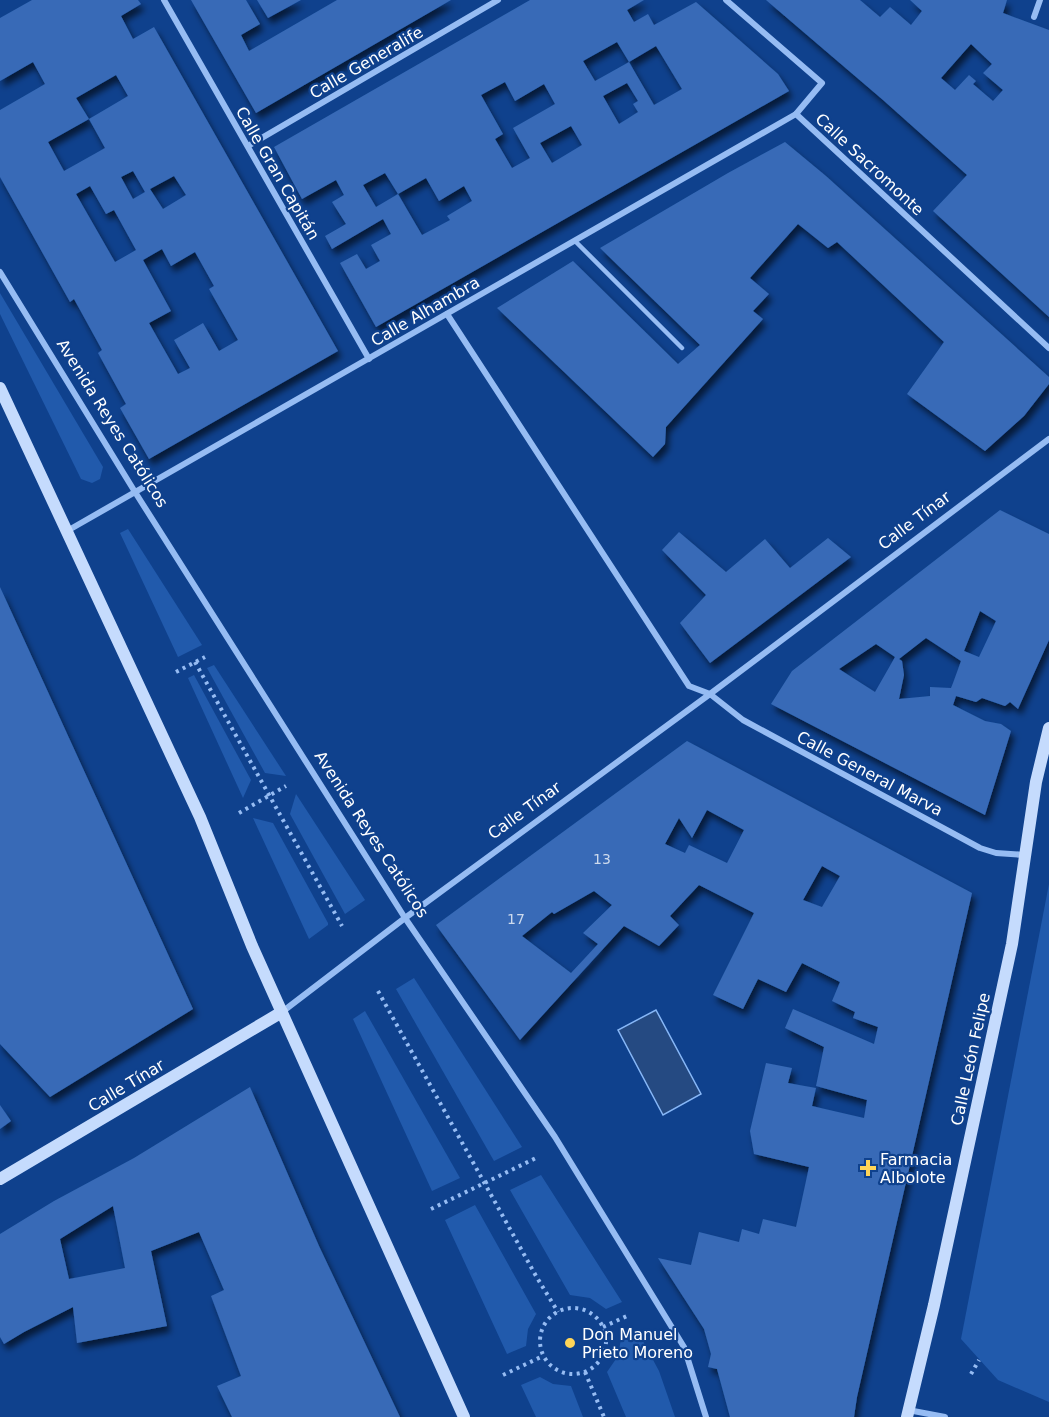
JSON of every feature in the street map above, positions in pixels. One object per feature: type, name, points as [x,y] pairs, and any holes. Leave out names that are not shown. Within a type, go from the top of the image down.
[{"type":"street","name":"Calle Gran Capitán","points":[[164,0],[369,359]]},
{"type":"street","name":"Calle Generalife","points":[[248,146],[498,0]]},
{"type":"street","name":"Calle Sacromonte","points":[[726,0],[822,83],[796,114],[1049,348]]},
{"type":"street","points":[[1034,17],[1040,0]]},
{"type":"street","name":"Calle Alhambra","points":[[67,531],[796,114]]},
{"type":"street","name":"Avenida Reyes Católicos","points":[[0,272],[135,492],[405,918],[555,1137],[684,1347],[706,1417]]},
{"type":"street","name":"Calle General Marva","points":[[447,314],[689,686],[710,694],[743,720],[980,848],[996,853],[1026,855]]},
{"type":"street","points":[[0,388],[200,817],[252,946],[464,1417]]},
{"type":"street","name":"Calle Tínar","points":[[0,1179],[282,1012],[1049,439]]},
{"type":"street","name":"Calle León Felipe","points":[[945,1417],[908,1413],[934,1305],[1012,944],[1036,782],[1049,728]]},
{"type":"lane","points":[[574,241],[682,348]]},
{"type":"path","points":[[176,672],[206,656]]},
{"type":"path","points":[[195,662],[342,926]]},
{"type":"path","points":[[239,813],[288,786]]},
{"type":"path","points":[[378,991],[558,1312]]},
{"type":"path","points":[[431,1209],[542,1155]]},
{"type":"path","points":[[568,1308],[579,1308],[597,1318],[603,1328],[606,1338],[601,1359],[585,1372],[576,1374],[556,1370],[543,1356],[540,1346],[543,1326],[558,1312],[568,1308]]},
{"type":"path","points":[[603,1328],[637,1311]]},
{"type":"path","points":[[503,1375],[543,1356]]},
{"type":"path","points":[[971,1374],[979,1360]]},
{"type":"path","points":[[585,1372],[604,1417]]},
{"type":"shaded area","points":[[0,293],[103,467],[100,479],[92,483],[81,479],[0,314]]},
{"type":"shaded area","points":[[128,529],[202,645],[178,657],[120,533]]},
{"type":"shaded area","points":[[214,665],[286,776],[265,773],[207,668]]},
{"type":"shaded area","points":[[194,675],[251,780],[243,798],[188,678]]},
{"type":"shaded area","points":[[296,794],[365,900],[345,914],[290,814]]},
{"type":"shaded area","points":[[253,818],[273,823],[328,923],[309,939]]},
{"type":"shaded area","points":[[1049,884],[1049,1402],[998,1380],[961,1339]]},
{"type":"shaded area","points":[[414,978],[522,1147],[494,1161],[396,989]]},
{"type":"shaded area","points":[[656,1010],[701,1094],[663,1115],[618,1030]]},
{"type":"shaded area","points":[[365,1011],[460,1178],[432,1191],[353,1019]]},
{"type":"shaded area","points":[[541,1175],[622,1302],[606,1309],[590,1298],[570,1295],[510,1190]]},
{"type":"shaded area","points":[[475,1205],[536,1314],[528,1329],[526,1346],[507,1354],[445,1220]]},
{"type":"shaded area","points":[[637,1330],[659,1371],[675,1417],[626,1417],[607,1372],[618,1356],[621,1339]]},
{"type":"shaded area","points":[[540,1377],[553,1384],[571,1386],[583,1417],[536,1417],[521,1385]]},
{"type":"building","points":[[32,0],[138,0],[141,4],[121,16],[133,39],[154,27],[338,351],[149,459],[120,408],[126,404],[98,353],[102,350],[74,299],[70,302],[0,177],[0,110],[45,84],[33,62],[0,81],[0,18]],"holes":[[[116,75],[128,96],[89,119],[76,98]],[[89,119],[105,148],[64,171],[48,142]],[[133,171],[145,192],[133,199],[121,177]],[[174,176],[186,195],[163,209],[150,189]],[[90,186],[106,214],[114,210],[136,250],[115,262],[76,194]],[[162,249],[171,266],[195,252],[214,286],[209,289],[238,340],[219,351],[203,323],[174,340],[190,368],[178,374],[149,323],[171,311],[143,260]]]},
{"type":"building","points":[[191,0],[246,0],[260,24],[241,35],[249,51],[337,0],[451,0],[256,113]]},
{"type":"building","points":[[257,0],[301,0],[268,18]]},
{"type":"building","points":[[530,0],[644,0],[627,10],[634,22],[648,14],[654,25],[696,2],[778,74],[789,91],[376,327],[340,263],[357,254],[366,269],[380,261],[371,245],[391,234],[383,219],[332,249],[325,236],[346,224],[332,202],[344,195],[336,180],[302,199],[274,147]],"holes":[[[617,42],[629,62],[595,81],[583,61]],[[656,46],[682,89],[654,105],[629,62]],[[505,82],[515,101],[544,84],[555,104],[513,128],[530,158],[512,168],[495,139],[503,134],[481,95]],[[627,83],[638,101],[633,104],[638,112],[619,124],[603,96]],[[571,126],[582,145],[552,163],[540,143]],[[385,173],[398,194],[376,207],[363,185]],[[426,178],[439,201],[464,186],[472,201],[447,216],[450,220],[422,235],[398,194]]]},
{"type":"building","points":[[766,0],[860,0],[880,17],[890,7],[911,25],[922,11],[910,0],[1007,0],[1003,13],[1049,30],[1049,317],[933,211],[967,175]],"holes":[[[971,44],[992,64],[983,73],[1003,90],[993,101],[973,84],[976,81],[969,75],[955,90],[941,78]]]},
{"type":"building","points":[[785,142],[826,176],[1049,377],[1049,384],[1024,416],[985,451],[907,394],[944,342],[837,242],[828,248],[798,224],[750,278],[769,294],[753,311],[763,319],[666,427],[665,444],[653,457],[497,308],[573,261],[678,364],[700,345],[600,248]]},
{"type":"building","points":[[1000,510],[1049,534],[1049,640],[1018,709],[1010,702],[1005,706],[982,698],[976,702],[956,696],[953,705],[985,721],[1001,724],[1011,731],[985,815],[771,704],[792,671]],"holes":[[[980,611],[996,621],[979,657],[964,651]],[[926,638],[961,661],[951,688],[930,687],[930,696],[899,699],[904,675],[902,661],[899,659]],[[876,644],[895,657],[875,692],[839,669]]]},
{"type":"building","points":[[679,532],[726,572],[765,539],[790,568],[828,538],[851,557],[710,663],[680,623],[706,595],[662,550]]},
{"type":"building","points":[[0,587],[193,1009],[50,1097],[0,1044]]},
{"type":"building","points":[[687,741],[972,893],[854,1417],[730,1417],[717,1369],[708,1367],[711,1354],[704,1329],[658,1258],[691,1265],[699,1232],[739,1242],[742,1229],[759,1234],[763,1219],[796,1227],[809,1167],[754,1154],[750,1131],[766,1063],[792,1068],[788,1083],[816,1088],[812,1106],[864,1118],[867,1100],[816,1086],[824,1047],[785,1028],[793,1009],[874,1044],[878,1027],[853,1018],[855,1012],[832,1001],[840,982],[802,963],[786,992],[758,979],[743,1009],[713,995],[754,913],[699,885],[670,916],[679,925],[659,946],[624,926],[520,1040],[436,925]],"holes":[[[707,810],[744,830],[727,863],[689,845],[685,853],[665,844],[679,818],[692,838]],[[822,866],[840,876],[822,907],[803,900]],[[594,891],[612,905],[583,933],[598,944],[571,973],[522,936],[552,912],[554,914]]]},
{"type":"building","points":[[250,1087],[319,1246],[400,1417],[232,1417],[217,1386],[241,1376],[211,1296],[224,1290],[199,1232],[151,1251],[167,1326],[77,1343],[73,1307],[4,1344],[0,1337],[0,1234],[54,1201],[134,1158]],"holes":[[[113,1206],[125,1268],[69,1279],[60,1239]]]},
{"type":"building","points":[[0,1105],[11,1121],[0,1129]]},
{"type":"place","name":"Farmacia Albolote","points":[[868,1168]]},
{"type":"place","name":"Don Manuel Prieto Moreno","points":[[570,1343]]}]
